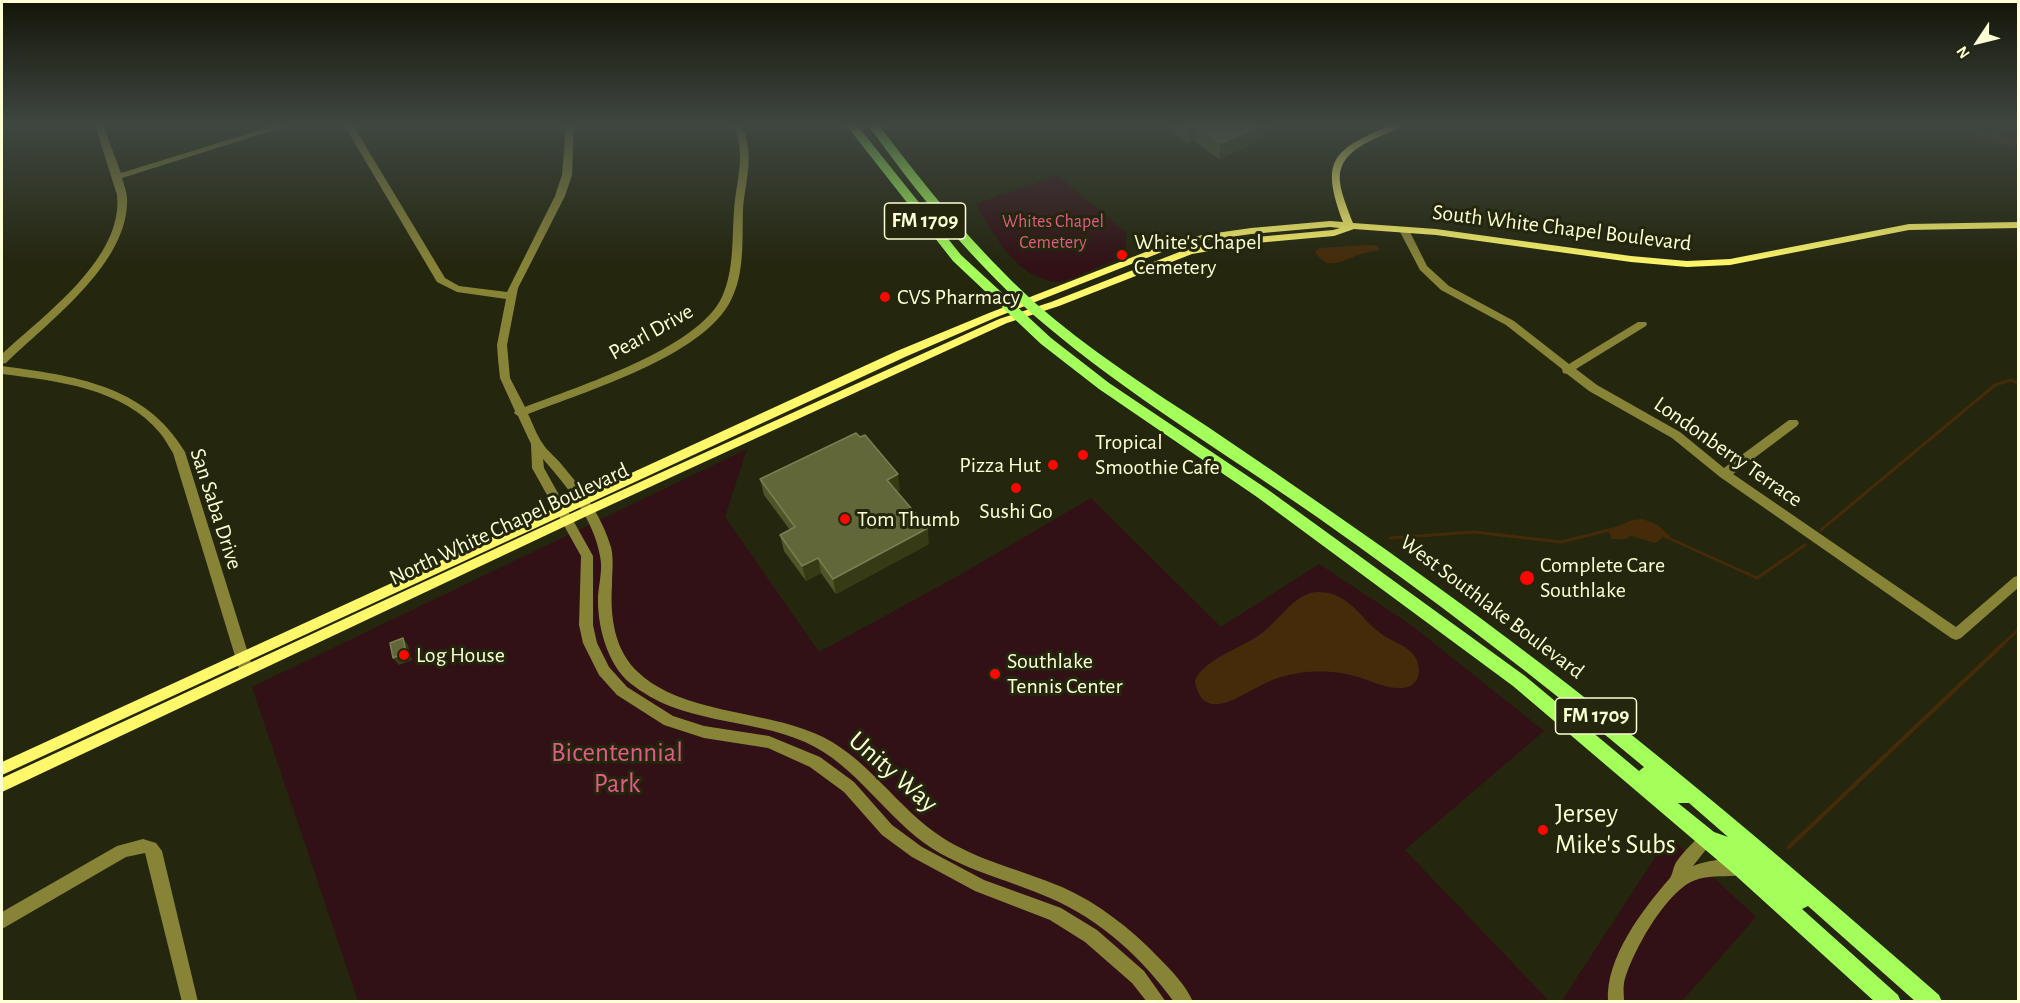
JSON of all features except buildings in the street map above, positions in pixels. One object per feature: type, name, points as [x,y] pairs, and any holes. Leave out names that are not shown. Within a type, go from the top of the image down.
[{"type":"main road","name":"FM 1709","points":[[886,172],[957,258],[1013,313]]},
{"type":"main road","name":"FM 1709","points":[[909,172],[960,236],[1033,307]]},
{"type":"main road","points":[[1335,172],[1334,176],[1350,228]]},
{"type":"main road","points":[[895,184],[914,179]]},
{"type":"main road","name":"South White Chapel Boulevard","points":[[1033,307],[1190,251],[1256,240],[1334,233],[1350,228],[1404,230],[1687,264],[1730,262],[1909,227],[2019,225]]},
{"type":"main road","name":"North White Chapel Boulevard","points":[[2,770],[244,664],[584,506],[1004,321],[1013,313],[1033,307]]},
{"type":"main road","name":"West Southlake Boulevard","points":[[1033,307],[1120,376],[1336,522],[1542,672],[1695,795],[1932,1002]]},
{"type":"main road","name":"West Southlake Boulevard","points":[[1013,313],[1104,386],[1262,493],[1517,680],[1605,751],[1742,868],[1891,1002]]},
{"type":"main road","name":"North White Chapel Boulevard","points":[[2,785],[244,664]]},
{"type":"main road","points":[[1605,751],[1629,761],[1674,794],[1695,795]]},
{"type":"main road","points":[[1707,838],[1743,852],[1816,910],[1854,933]]},
{"type":"street","points":[[2,360],[81,283],[111,246],[118,231],[123,203],[114,172]]},
{"type":"street","points":[[116,177],[133,172]]},
{"type":"street","points":[[376,172],[441,280],[457,289],[511,296]]},
{"type":"street","points":[[537,446],[505,378],[503,359],[511,296],[519,272],[560,196],[568,172]]},
{"type":"street","name":"Pearl Drive","points":[[520,413],[662,353],[696,333],[719,311],[731,288],[742,172]]},
{"type":"street","name":"Londonberry Terrace","points":[[1404,230],[1424,268],[1445,288],[1510,323],[1567,370],[1593,388],[1676,435],[1724,474],[1956,634],[2019,581]]},
{"type":"street","points":[[1567,370],[1642,324]]},
{"type":"street","name":"San Saba Drive","points":[[2,370],[66,379],[102,390],[119,396],[162,426],[179,452],[244,664]]},
{"type":"street","points":[[1724,474],[1793,423]]},
{"type":"street","name":"Unity Way","points":[[537,446],[554,459],[584,506],[607,557],[604,607],[608,634],[625,666],[637,680],[665,699],[685,708],[774,725],[812,738],[848,760],[923,833],[960,856],[1057,893],[1086,908],[1132,941],[1154,961],[1185,1002]]},
{"type":"street","name":"Unity Way","points":[[537,446],[538,468],[587,556],[585,609],[590,643],[604,671],[621,692],[669,721],[704,732],[769,742],[814,762],[849,787],[887,830],[917,852],[980,886],[1055,914],[1091,936],[1138,977],[1158,1002]]},
{"type":"street","points":[[621,692],[637,680]]},
{"type":"street","points":[[1678,881],[1681,868],[1707,838]]},
{"type":"street","points":[[2,921],[122,851],[144,844],[154,851],[190,1002]]},
{"type":"street","points":[[1616,1002],[1616,983],[1634,941],[1664,895],[1678,881],[1714,866],[1742,868]]},
{"type":"green space","name":"Whites Chapel Cemetery","points":[[1057,175],[1126,233],[1126,255],[1080,275],[1057,282],[1030,273],[1008,254],[976,204]]},
{"type":"green space","name":"Bicentennial Park","points":[[747,449],[725,517],[819,652],[958,576],[1091,498],[1221,627],[1319,564],[1411,625],[1544,731],[1405,850],[1549,1001],[358,1001],[252,687]]},
{"type":"green space","points":[[1669,836],[1756,917],[1682,1001],[1561,1002]]},
{"type":"shaded area","points":[[1377,246],[1380,250],[1337,263],[1326,262],[1315,252],[1319,248]]},
{"type":"shaded area","points":[[1643,519],[1658,525],[1671,537],[1663,537],[1656,543],[1630,536],[1626,539],[1612,539],[1608,530],[1632,520]]},
{"type":"shaded area","points":[[1316,592],[1336,595],[1344,600],[1383,635],[1410,651],[1419,667],[1414,683],[1409,687],[1396,688],[1342,673],[1310,672],[1277,678],[1222,703],[1213,704],[1205,701],[1199,694],[1195,681],[1198,674],[1213,661],[1258,636],[1300,598]]},
{"type":"waterway","points":[[1821,530],[1995,385],[2011,380],[2018,383]]},
{"type":"waterway","points":[[1390,538],[1474,532],[1561,542],[1613,529]]},
{"type":"waterway","points":[[1664,536],[1757,578],[1805,545]]},
{"type":"waterway","points":[[2001,646],[2018,630]]},
{"type":"waterway","points":[[1789,847],[2003,644]]},
{"type":"place","name":"White's Chapel Cemetery","points":[[1122,255]]},
{"type":"place","name":"CVS Pharmacy","points":[[885,297]]},
{"type":"place","name":"Tropical Smoothie Cafe","points":[[1083,455]]},
{"type":"place","name":"Pizza Hut","points":[[1053,465]]},
{"type":"place","name":"Sushi Go","points":[[1016,488]]},
{"type":"place","name":"Tom Thumb","points":[[845,519]]},
{"type":"place","name":"Complete Care Southlake","points":[[1527,578]]},
{"type":"place","name":"Log House","points":[[404,655]]},
{"type":"place","name":"Southlake Tennis Center","points":[[995,674]]},
{"type":"place","name":"Jersey Mike's Subs","points":[[1543,830]]}]
